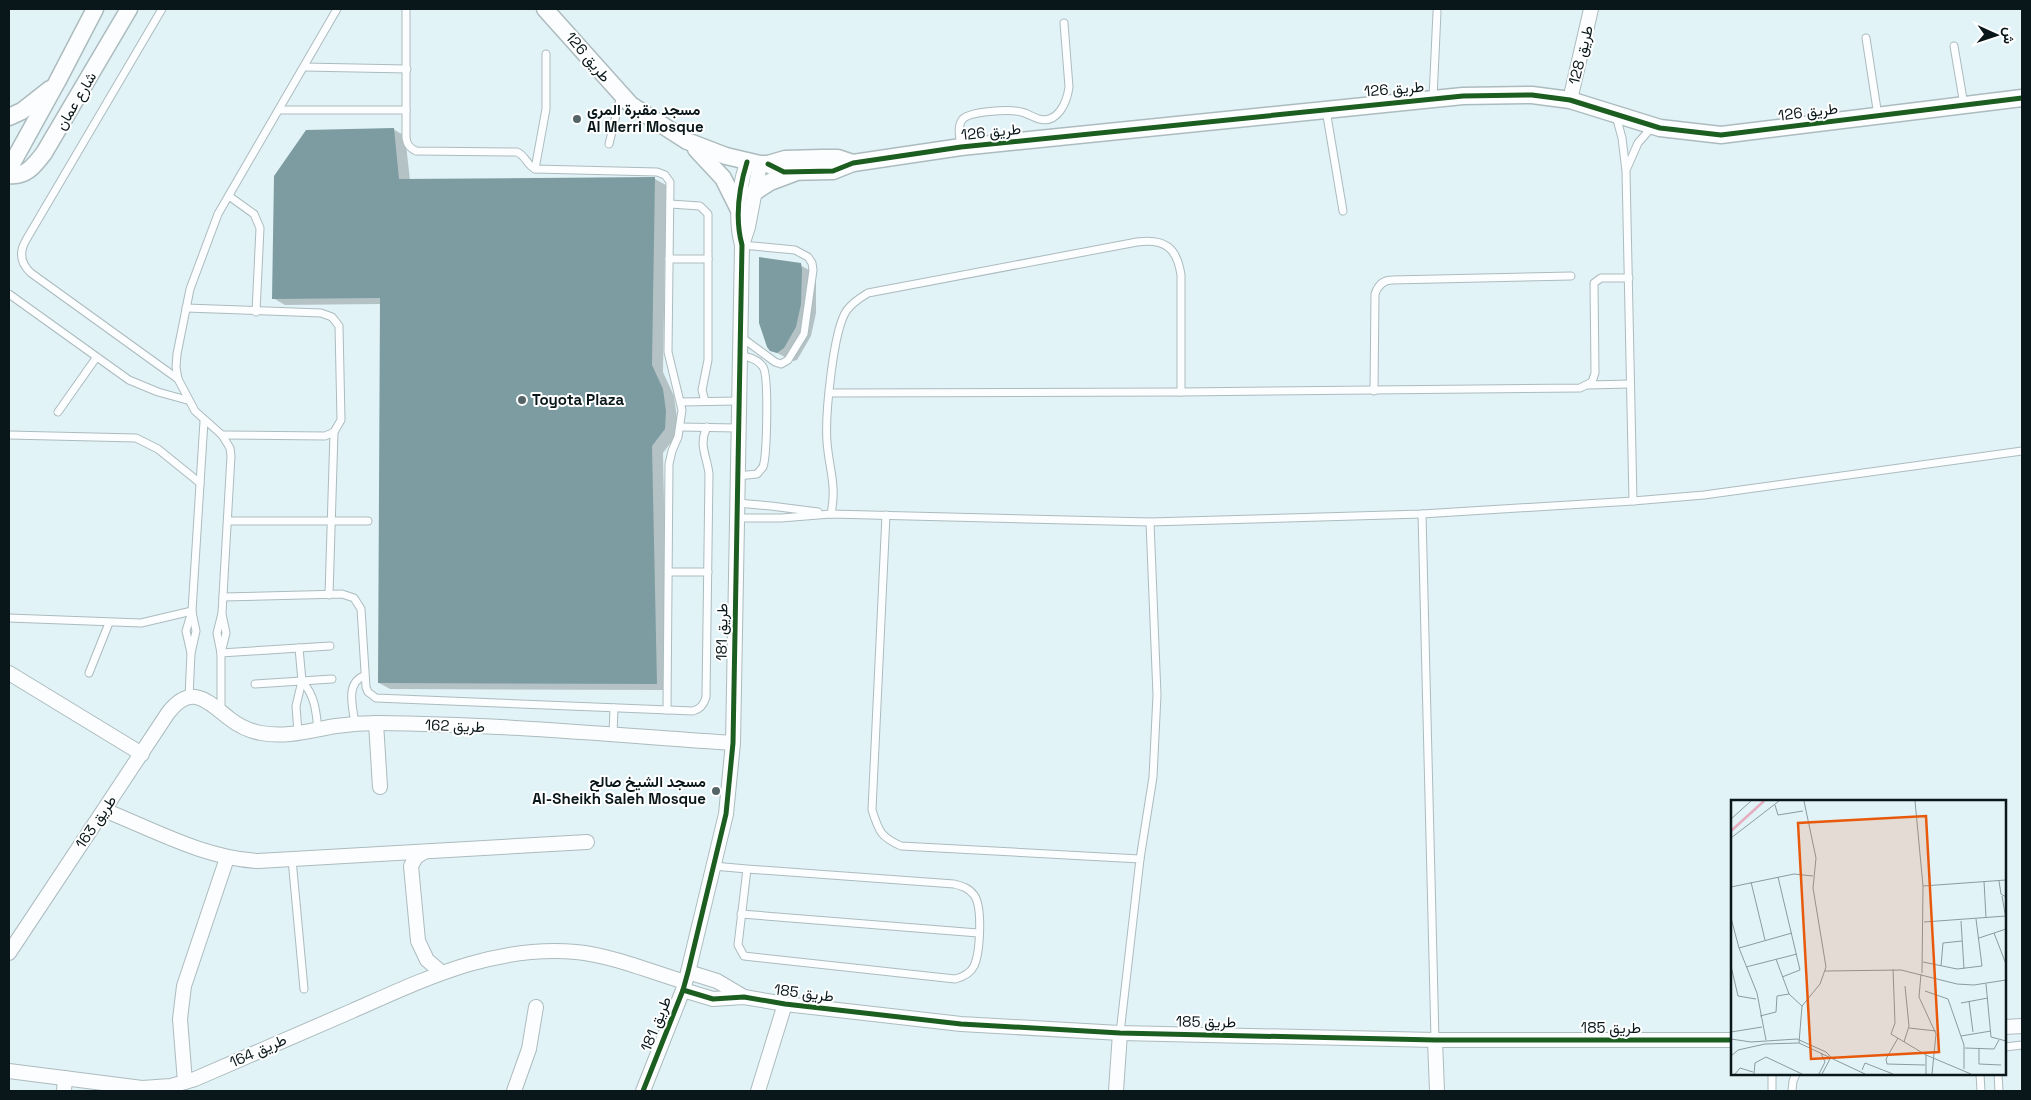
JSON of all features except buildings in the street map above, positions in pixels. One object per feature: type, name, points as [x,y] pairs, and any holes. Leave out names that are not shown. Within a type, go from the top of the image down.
[{"type":"street","name":"شارع عمان","points":[[9,169],[95,9]]},
{"type":"street","name":"شارع عمان","points":[[9,175],[21,175],[28,172],[44,154],[130,9]]},
{"type":"street","name":"طريق 126","points":[[545,9],[638,112],[687,141],[726,156],[758,163],[777,170],[795,172],[833,172],[854,163],[961,147],[1325,108],[1463,96],[1532,95],[1570,100],[1652,127],[1722,134],[2022,98]]},
{"type":"street","name":"طريق 128","points":[[1570,100],[1591,9]]},
{"type":"street","points":[[9,117],[31,105],[57,82]]},
{"type":"street","points":[[687,141],[724,178],[739,210]]},
{"type":"street","name":"طريق 126","points":[[758,163],[785,159],[838,158],[854,163]]},
{"type":"street","name":"طريق 181","points":[[643,1091],[685,981],[726,814],[733,742],[737,428],[742,246],[748,227],[758,163]]},
{"type":"street","name":"طريق 181","points":[[742,246],[739,235],[739,210],[742,185],[758,163]]},
{"type":"street","points":[[753,192],[770,182],[795,172]]},
{"type":"street","points":[[9,673],[142,754]]},
{"type":"street","name":"طريق 162","points":[[189,697],[198,697],[206,700],[229,718],[251,730],[274,734],[298,733],[355,724],[376,723],[505,728],[733,742]]},
{"type":"street","name":"طريق 163","points":[[9,953],[174,706],[180,700],[189,697]]},
{"type":"street","points":[[376,723],[380,787]]},
{"type":"street","points":[[104,810],[205,851],[227,858],[258,861],[587,842]]},
{"type":"street","points":[[424,852],[416,857],[411,866],[418,941],[427,960],[441,972]]},
{"type":"street","points":[[185,1082],[180,1019],[184,986],[227,858]]},
{"type":"street","name":"طريق 164","points":[[9,1071],[65,1085],[142,1088],[171,1086],[185,1082],[441,972],[478,960],[509,954],[567,951],[601,957],[685,981]]},
{"type":"street","name":"طريق 185","points":[[685,981],[713,999],[744,997],[784,1004],[961,1024],[1120,1033],[1435,1040],[1731,1040]]},
{"type":"street","name":"طريق 185","points":[[685,981],[718,981],[744,997]]},
{"type":"street","points":[[758,1091],[784,1004]]},
{"type":"street","points":[[514,1091],[529,1049],[536,1007]]},
{"type":"street","points":[[2006,1027],[2022,1026]]},
{"type":"street","points":[[1116,1091],[1120,1033]]},
{"type":"street","points":[[1435,1040],[1437,1091]]},
{"type":"lane","points":[[162,9],[26,240],[21,251],[21,257],[26,268],[31,273],[178,379]]},
{"type":"lane","points":[[220,710],[221,653],[217,633],[222,613],[232,456],[222,435],[204,421],[187,400],[178,379],[176,367],[177,354],[186,308],[202,253],[218,214],[337,9]]},
{"type":"lane","points":[[406,9],[407,142],[412,149],[416,151],[518,152],[535,169],[661,173],[670,182],[668,352],[671,372],[681,402],[680,427],[668,464],[667,710]]},
{"type":"lane","points":[[1433,98],[1437,12]]},
{"type":"lane","points":[[961,147],[960,124],[970,114],[1015,111],[1043,120],[1049,119],[1059,112],[1068,96],[1069,87],[1064,23]]},
{"type":"lane","points":[[1866,38],[1878,116]]},
{"type":"lane","points":[[1954,46],[1964,105]]},
{"type":"lane","points":[[535,169],[545,120],[547,98],[546,54]]},
{"type":"lane","points":[[304,67],[407,69]]},
{"type":"lane","points":[[609,144],[621,95]]},
{"type":"lane","points":[[1325,108],[1343,211]]},
{"type":"lane","points":[[279,110],[406,110]]},
{"type":"lane","points":[[1616,116],[1622,138],[1626,171],[1633,501]]},
{"type":"lane","points":[[1626,171],[1638,143],[1652,127]]},
{"type":"lane","points":[[229,196],[254,214],[260,228],[256,312]]},
{"type":"lane","points":[[670,204],[696,205],[706,210],[708,214],[708,360],[702,390],[705,401]]},
{"type":"lane","points":[[831,514],[834,483],[826,434],[836,339],[840,323],[846,311],[856,300],[868,293],[1150,240],[1163,242],[1173,251],[1179,262],[1181,275],[1181,392]]},
{"type":"lane","points":[[739,335],[775,362],[782,364],[788,360],[804,334],[813,270],[808,257],[795,250],[742,246]]},
{"type":"lane","points":[[668,259],[708,260]]},
{"type":"lane","points":[[1374,391],[1375,294],[1379,285],[1383,282],[1392,280],[1571,276]]},
{"type":"lane","points":[[1588,385],[1595,373],[1594,283],[1601,278],[1629,278]]},
{"type":"lane","points":[[9,294],[122,376],[143,387],[187,400]]},
{"type":"lane","points":[[186,308],[321,313],[327,314],[336,321],[340,332],[341,420],[334,432],[329,595]]},
{"type":"lane","points":[[737,476],[757,474],[764,467],[766,381],[762,366],[757,361],[739,355]]},
{"type":"lane","points":[[58,412],[96,358]]},
{"type":"lane","points":[[830,393],[1374,391],[1573,388],[1588,385],[1630,384]]},
{"type":"lane","points":[[681,402],[738,401]]},
{"type":"lane","points":[[189,697],[190,653],[196,631],[192,611],[204,421]]},
{"type":"lane","points":[[680,427],[737,428]]},
{"type":"lane","points":[[223,597],[349,595],[359,603],[361,609],[364,676],[368,692],[376,698],[693,711],[705,702],[709,474],[702,440],[706,427]]},
{"type":"lane","points":[[222,435],[324,436],[334,432]]},
{"type":"lane","points":[[9,435],[136,438],[158,449],[200,483]]},
{"type":"lane","points":[[736,518],[781,518],[831,514],[1150,522],[1422,514],[1633,501],[1704,494],[2022,451]]},
{"type":"lane","points":[[736,503],[831,514]]},
{"type":"lane","points":[[1422,514],[1435,1040]]},
{"type":"lane","points":[[886,515],[872,810],[877,828],[885,839],[901,846],[1140,859]]},
{"type":"lane","points":[[228,522],[368,521]]},
{"type":"lane","points":[[1120,1033],[1140,859],[1153,777],[1157,695],[1150,522]]},
{"type":"lane","points":[[669,572],[708,572]]},
{"type":"lane","points":[[9,618],[141,623],[192,611]]},
{"type":"lane","points":[[89,673],[109,623]]},
{"type":"lane","points":[[221,653],[330,646]]},
{"type":"lane","points":[[298,648],[302,681],[296,706],[298,733]]},
{"type":"lane","points":[[355,724],[352,687],[358,678],[364,676]]},
{"type":"lane","points":[[255,684],[332,679]]},
{"type":"lane","points":[[302,681],[316,704],[318,730]]},
{"type":"lane","points":[[613,735],[614,708]]},
{"type":"lane","points":[[292,859],[304,989]]},
{"type":"lane","points":[[713,866],[747,868],[962,886],[974,895],[978,902],[978,933],[974,965],[966,975],[955,979],[748,957],[741,953],[738,945],[747,868]]},
{"type":"lane","points":[[741,914],[978,933]]},
{"type":"lane","points":[[2006,1047],[2022,1046]]},
{"type":"lane","points":[[1772,1075],[1772,1091]]},
{"type":"lane","points":[[1792,1091],[1796,1075]]},
{"type":"lane","points":[[1980,1075],[1981,1091]]},
{"type":"lane","points":[[1998,1075],[1999,1091]]},
{"type":"cycle path","points":[[768,164],[784,172],[833,171],[853,163],[961,147],[1463,96],[1532,95],[1570,100],[1660,128],[1721,135],[2022,98]]},
{"type":"cycle path","points":[[643,1091],[683,990],[726,814],[733,743],[742,245],[738,214],[740,193],[747,162]]},
{"type":"cycle path","points":[[683,990],[713,999],[744,997],[785,1004],[961,1024],[1120,1033],[1435,1040],[1731,1040]]},
{"type":"place","name":"مسجد مقبرة المري Al Merri Mosque","points":[[577,119]]},
{"type":"place","name":"Toyota Plaza","points":[[522,400]]},
{"type":"place","name":"مسجد الشيخ صالح Al-Sheikh Saleh Mosque","points":[[716,791]]}]
